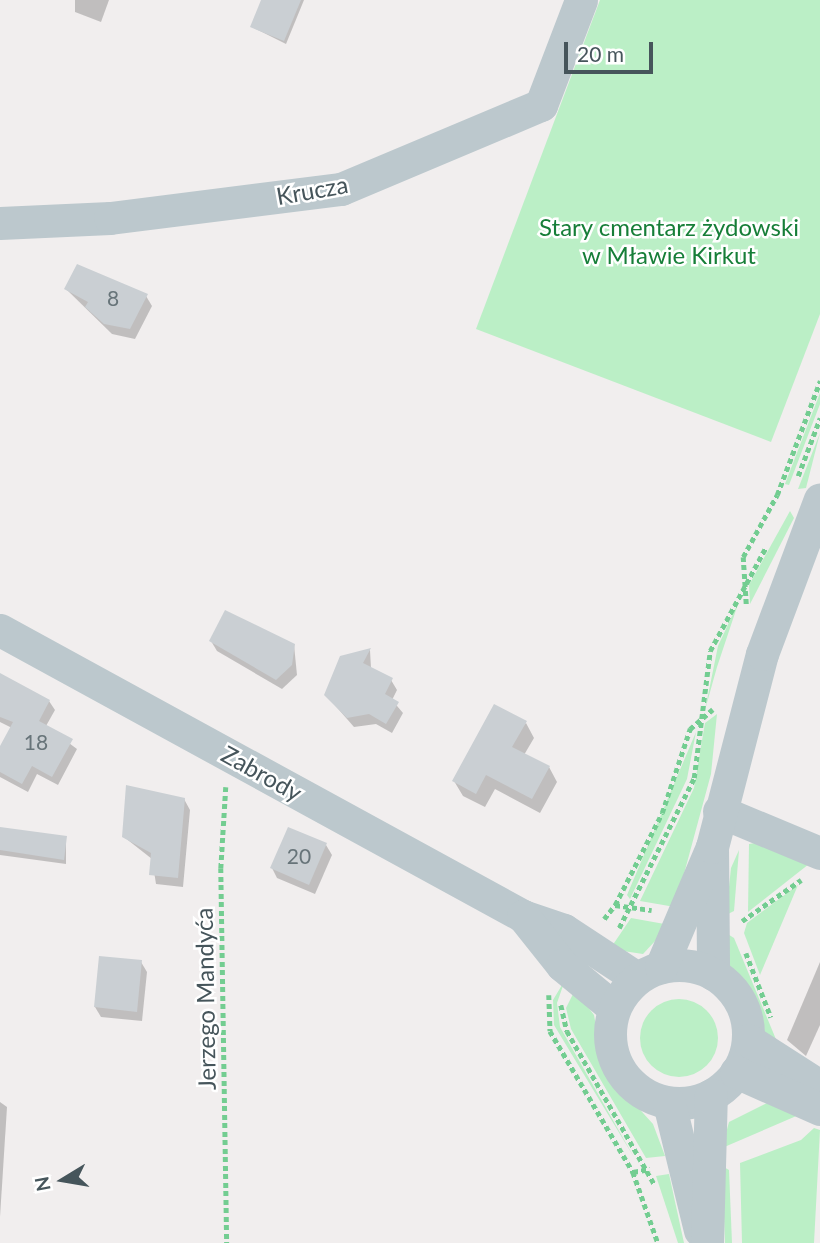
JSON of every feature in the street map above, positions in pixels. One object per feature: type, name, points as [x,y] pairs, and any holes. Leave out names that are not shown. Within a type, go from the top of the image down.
[{"type":"street","name":"Krucza","points":[[0,223],[110,218],[341,189],[541,105],[581,0]]},
{"type":"street","points":[[807,493],[719,811],[712,848],[713,974],[740,1002],[762,1035],[820,1086]]},
{"type":"street","name":"Zabrody","points":[[0,630],[523,916],[564,930],[584,956],[614,1008]]},
{"type":"street","points":[[719,811],[816,862]]},
{"type":"street","points":[[712,848],[649,972],[614,1008],[610,1039],[619,1069],[632,1085],[669,1103],[711,1095],[736,1072],[762,1035]]},
{"type":"street","name":"Zabrody","points":[[584,956],[649,972]]},
{"type":"street","points":[[649,972],[713,974]]},
{"type":"street","points":[[736,1072],[820,1109]]},
{"type":"street","points":[[705,1243],[711,1095]]},
{"type":"street","points":[[669,1103],[705,1243]]},
{"type":"path","points":[[742,615],[743,557],[777,495],[820,381]]},
{"type":"path","points":[[807,493],[820,418]]},
{"type":"path","points":[[658,1243],[633,1172],[550,1031],[548,996],[632,906],[694,778],[710,651],[773,534]]},
{"type":"path","points":[[658,1190],[562,1019],[566,993],[662,813],[690,729],[700,721],[716,699]]},
{"type":"path","name":"Jerzego Mandyća","points":[[227,1243],[221,868],[228,754]]},
{"type":"path","points":[[738,915],[737,925],[816,862]]},
{"type":"path","points":[[615,905],[663,912]]},
{"type":"path","points":[[745,948],[762,1035]]},
{"type":"green space","name":"Stary cmentarz żydowski w Mławie Kirkut","points":[[600,0],[820,0],[820,314],[771,442],[476,329]]},
{"type":"green space","points":[[820,393],[820,404],[789,485],[785,484]]},
{"type":"green space","points":[[820,433],[806,488],[798,489]]},
{"type":"green space","points":[[790,511],[794,518],[750,604],[749,585]]},
{"type":"green space","points":[[739,601],[717,667],[705,710],[718,646]]},
{"type":"green space","points":[[717,714],[711,774],[675,907],[640,901],[694,788],[705,723]]},
{"type":"green space","points":[[696,732],[687,779],[630,899],[627,895]]},
{"type":"green space","points":[[755,843],[809,864],[748,912],[749,844]]},
{"type":"green space","points":[[739,850],[734,911],[726,915],[731,868]]},
{"type":"green space","points":[[798,885],[760,975],[744,933],[747,923]]},
{"type":"green space","points":[[631,918],[670,925],[643,954],[610,949]]},
{"type":"green space","points":[[726,933],[734,938],[780,1049],[763,1036],[730,968]]},
{"type":"green space","points":[[565,980],[557,1003],[560,1027],[635,1159],[554,1025],[553,1000]]},
{"type":"green space","points":[[575,990],[594,1015],[604,1070],[653,1124],[665,1156],[646,1158],[571,1029],[566,1008]]},
{"type":"green space","points":[[679,999],[694,1002],[706,1011],[715,1023],[718,1038],[715,1053],[706,1065],[694,1074],[679,1077],[664,1074],[652,1065],[643,1053],[640,1038],[643,1023],[652,1011],[664,1002]]},
{"type":"green space","points":[[767,1103],[801,1114],[722,1148],[729,1122]]},
{"type":"green space","points":[[814,1128],[820,1130],[814,1243],[742,1243],[740,1163],[801,1140]]},
{"type":"green space","points":[[722,1166],[729,1170],[732,1243],[725,1243]]},
{"type":"green space","points":[[669,1174],[684,1243],[678,1243],[656,1176]]},
{"type":"building","points":[[261,0],[301,0],[284,41],[250,27]]},
{"type":"building","points":[[77,264],[148,294],[130,329],[104,324],[85,307],[88,302],[64,289]]},
{"type":"building","points":[[225,610],[295,644],[292,665],[276,680],[209,641]]},
{"type":"building","points":[[371,648],[363,663],[393,678],[385,694],[399,702],[386,724],[369,714],[347,718],[324,695],[340,656]]},
{"type":"building","points":[[0,673],[50,700],[39,721],[73,739],[52,777],[32,766],[22,784],[0,772],[0,746],[13,722],[0,717]]},
{"type":"building","points":[[494,704],[527,721],[512,747],[550,766],[532,799],[486,775],[476,794],[452,781]]},
{"type":"building","points":[[126,785],[185,798],[178,878],[149,875],[151,853],[122,837]]},
{"type":"building","points":[[0,827],[67,836],[64,860],[0,850]]},
{"type":"building","points":[[288,827],[327,843],[309,885],[270,868]]},
{"type":"building","points":[[99,956],[142,960],[137,1012],[94,1007]]}]
